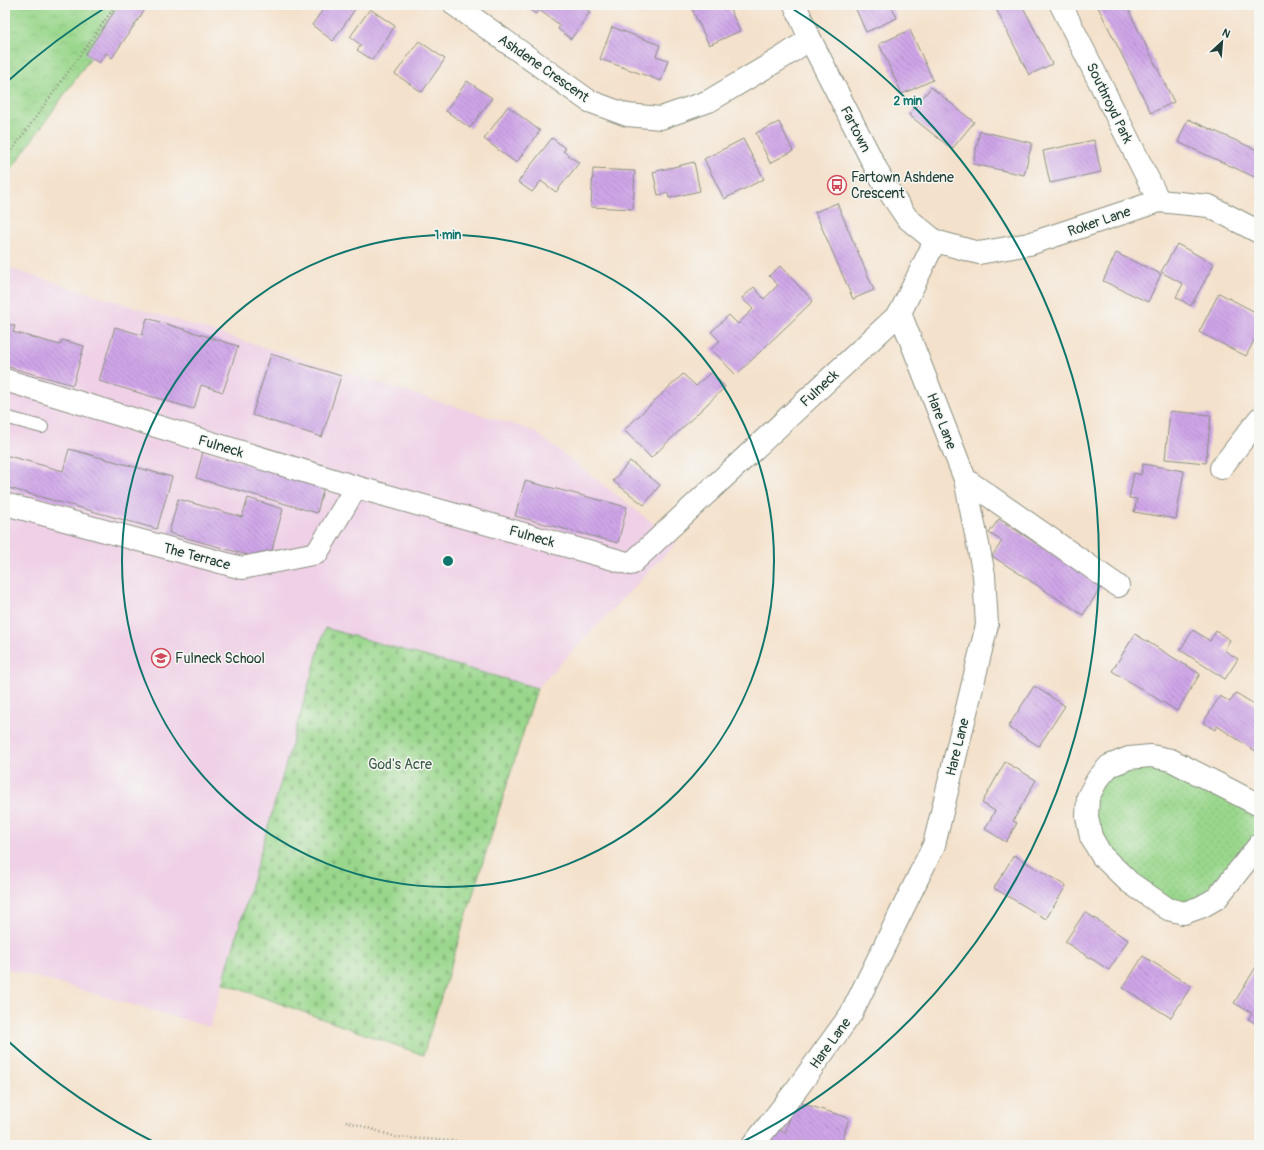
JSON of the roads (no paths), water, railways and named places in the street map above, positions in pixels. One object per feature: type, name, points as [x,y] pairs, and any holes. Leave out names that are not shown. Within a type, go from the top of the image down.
[{"type":"street","name":"Ashdene Crescent","points":[[455,5],[589,100],[627,115],[661,118],[709,101],[783,57],[810,39]]},
{"type":"street","name":"Fartown","points":[[795,5],[810,39],[884,184],[907,218],[934,241]]},
{"type":"street","name":"Southroyd Park","points":[[1061,5],[1159,200]]},
{"type":"street","name":"Roker Lane","points":[[934,241],[979,253],[1029,244],[1159,200],[1209,206],[1259,232]]},
{"type":"street","name":"Fulneck","points":[[5,380],[356,487],[631,564],[900,313],[934,241]]},
{"type":"street","name":"Hare Lane","points":[[753,1145],[796,1090],[851,1014],[934,845],[987,625],[984,575],[965,479],[900,313]]},
{"type":"street","points":[[1221,468],[1259,419]]},
{"type":"street","points":[[965,479],[1118,586]]},
{"type":"street","name":"The Terrace","points":[[5,504],[242,568],[317,553],[356,487]]},
{"type":"street","points":[[1259,806],[1171,760],[1151,756],[1130,758],[1109,766],[1097,780],[1088,797],[1087,817],[1091,836],[1102,856],[1129,882],[1168,909],[1184,912],[1201,907],[1217,898],[1259,845]]},
{"type":"lane","points":[[5,417],[42,427]]},
{"type":"place","name":"Fartown Ashdene Crescent","points":[[837,185]]},
{"type":"place","name":"Fulneck School","points":[[161,658]]},
{"type":"park label","name":"God's Acre","points":[[400,764]]}]
